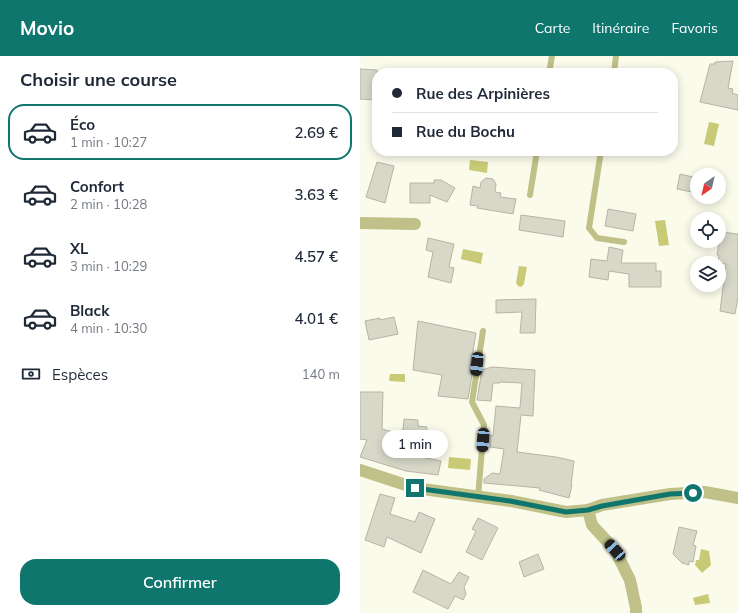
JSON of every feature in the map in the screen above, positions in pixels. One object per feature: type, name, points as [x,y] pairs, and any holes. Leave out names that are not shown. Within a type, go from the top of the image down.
[{"type":"street","points":[[360,222],[415,224]]},
{"type":"street","points":[[360,470],[415,488],[566,512],[588,510],[602,506],[670,494],[705,492],[738,498]]},
{"type":"street","points":[[588,510],[592,525],[615,550],[630,580],[633,611]]},
{"type":"lane","points":[[550,68],[552,56]]},
{"type":"lane","points":[[615,68],[616,56]]},
{"type":"lane","points":[[530,195],[536,156]]},
{"type":"lane","points":[[600,156],[589,228],[597,238],[624,242]]},
{"type":"lane","points":[[478,497],[484,426],[472,402],[483,331]]},
{"type":"shaded area","points":[[709,122],[719,124],[714,146],[704,144]]},
{"type":"shaded area","points":[[470,160],[488,162],[487,173],[469,170]]},
{"type":"shaded area","points":[[665,220],[669,245],[659,246],[655,221]]},
{"type":"shaded area","points":[[463,249],[483,253],[481,264],[461,259]]},
{"type":"shaded area","points":[[519,266],[527,267],[524,284],[521,287],[516,283]]},
{"type":"shaded area","points":[[390,374],[405,374],[405,382],[389,381]]},
{"type":"shaded area","points":[[449,457],[471,459],[470,470],[448,468]]},
{"type":"shaded area","points":[[701,549],[709,551],[711,565],[702,573],[695,565],[696,560],[699,560]]},
{"type":"shaded area","points":[[708,594],[710,603],[695,605],[693,598]]},
{"type":"building","points":[[733,61],[728,88],[733,89],[732,93],[738,95],[738,110],[700,102],[710,64],[715,64],[715,62]]},
{"type":"building","points":[[360,69],[372,70],[372,100],[360,99]]},
{"type":"building","points":[[377,162],[394,166],[385,203],[366,197]]},
{"type":"building","points":[[680,174],[690,176],[690,192],[677,189]]},
{"type":"building","points":[[486,178],[493,179],[496,184],[495,192],[501,193],[500,197],[516,199],[513,214],[477,208],[478,206],[470,205],[473,186],[480,188],[481,182]]},
{"type":"building","points":[[434,180],[441,180],[455,188],[447,202],[430,195],[430,203],[410,203],[410,183],[434,183]]},
{"type":"building","points":[[608,209],[636,214],[633,231],[605,226]]},
{"type":"building","points":[[521,215],[565,221],[563,237],[519,230]]},
{"type":"building","points":[[726,233],[738,234],[738,297],[735,314],[720,311],[722,292],[726,292],[726,256],[717,255],[718,248],[726,248]]},
{"type":"building","points":[[428,238],[454,244],[449,267],[454,268],[451,283],[428,277],[433,252],[426,250]]},
{"type":"building","points":[[609,247],[623,250],[621,263],[656,263],[656,271],[661,271],[661,287],[629,287],[629,274],[609,271],[608,280],[589,277],[591,259],[607,261]]},
{"type":"building","points":[[536,299],[535,333],[520,333],[522,312],[496,313],[496,300]]},
{"type":"building","points":[[394,317],[398,334],[369,340],[365,321]]},
{"type":"building","points":[[418,321],[476,333],[470,369],[473,369],[468,399],[438,396],[442,375],[413,370]]},
{"type":"building","points":[[492,367],[535,370],[533,416],[521,415],[517,452],[574,461],[572,485],[569,498],[539,490],[540,488],[484,483],[484,479],[492,473],[500,474],[504,449],[490,447],[490,435],[493,436],[496,406],[520,408],[522,383],[493,383],[491,401],[477,400],[482,370]]},
{"type":"building","points":[[360,392],[383,392],[382,429],[393,432],[403,430],[404,419],[418,420],[418,426],[427,427],[426,438],[423,438],[421,457],[441,461],[438,475],[406,471],[360,457],[367,440],[360,439]]},
{"type":"building","points":[[380,494],[395,498],[390,514],[415,522],[419,512],[435,519],[421,553],[387,537],[384,547],[365,540]]},
{"type":"building","points":[[478,518],[498,528],[482,560],[466,552],[476,531],[472,529]]},
{"type":"building","points":[[679,527],[697,531],[693,545],[696,546],[693,562],[689,561],[689,565],[682,563],[673,554]]},
{"type":"building","points":[[538,554],[544,569],[524,577],[519,562]]},
{"type":"building","points":[[423,570],[451,584],[459,572],[469,577],[464,587],[466,594],[463,600],[455,596],[448,609],[413,592]]},
{"type":"route","points":[[415,488],[510,501],[566,512],[588,510],[602,506],[670,494],[693,493]]}]
